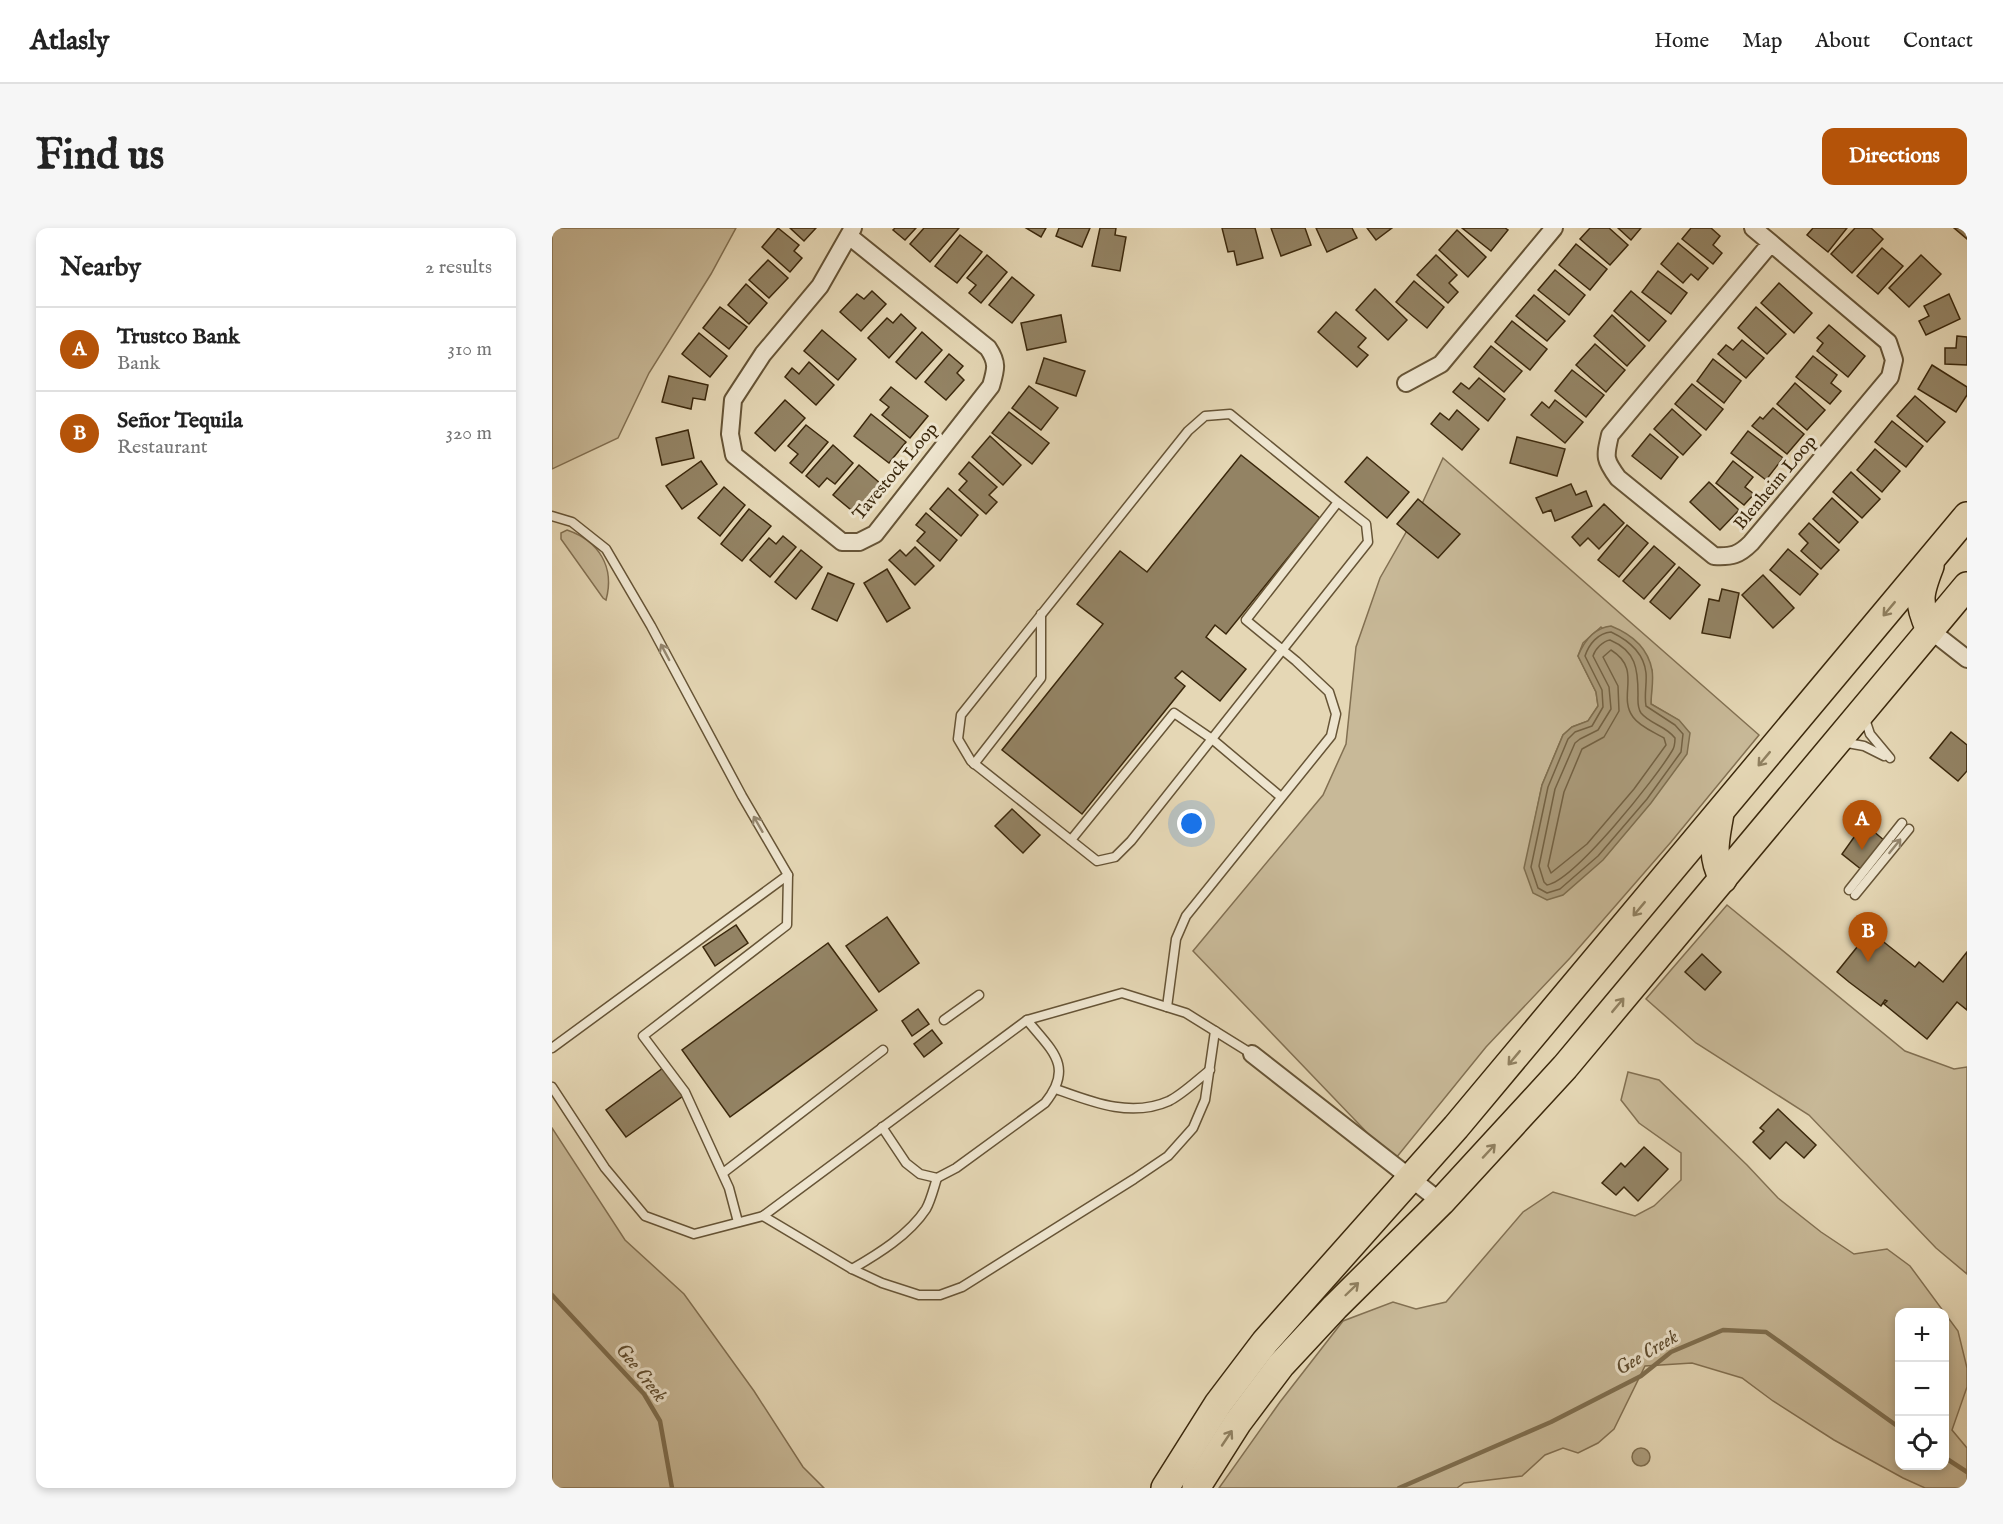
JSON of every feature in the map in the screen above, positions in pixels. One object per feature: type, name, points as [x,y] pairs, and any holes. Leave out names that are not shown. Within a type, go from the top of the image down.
[{"type":"main road","points":[[1165,1488],[1190,1444],[1241,1371],[1410,1180],[1551,1014],[1967,516]]},
{"type":"main road","points":[[1930,630],[1922,613],[1921,590],[1934,556]]},
{"type":"main road","points":[[1196,1488],[1238,1422],[1281,1365],[1335,1307],[1440,1202],[1572,1059],[1967,586]]},
{"type":"main road","points":[[1720,812],[1714,850],[1715,865],[1723,879]]},
{"type":"street","points":[[1406,383],[1441,364],[1554,228]]},
{"type":"street","name":"Blenheim Loop","points":[[1752,228],[1771,243],[1888,342],[1894,360],[1890,377],[1751,543],[1741,553],[1714,556],[1618,478],[1605,456],[1610,435],[1771,243]]},
{"type":"street","name":"Tavestock Loop","points":[[851,232],[988,348],[994,358],[996,369],[991,386],[874,534],[859,542],[842,542],[734,455],[729,434],[733,400],[763,354],[820,286],[851,232]]},
{"type":"street","points":[[1930,630],[1967,658]]},
{"type":"street","points":[[1251,1054],[1440,1202]]},
{"type":"lane","points":[[1230,414],[1338,502],[1366,524],[1368,542],[1131,841],[1115,857],[1097,861],[974,764],[958,739],[961,715],[1188,430],[1205,416],[1230,414]]},
{"type":"lane","points":[[1167,1007],[1176,939],[1186,916],[1330,736],[1336,714],[1329,692],[1246,620],[1338,502]]},
{"type":"lane","points":[[552,516],[572,522],[606,549],[788,875],[787,925],[643,1036],[685,1092],[723,1173],[738,1222]]},
{"type":"lane","points":[[974,764],[1041,678],[1041,614]]},
{"type":"lane","points":[[1838,741],[1864,746],[1890,758],[1870,734],[1863,711]]},
{"type":"lane","points":[[1071,840],[1174,713],[1212,740],[1281,797]]},
{"type":"lane","points":[[1852,892],[1906,826]]},
{"type":"lane","points":[[552,1048],[788,875]]},
{"type":"lane","points":[[552,1087],[605,1168],[645,1216],[694,1234],[763,1216],[1027,1020],[1122,993],[1186,1013],[1251,1054]]},
{"type":"lane","points":[[944,1020],[979,995]]},
{"type":"lane","points":[[882,1127],[906,1162],[920,1174],[937,1178],[956,1168],[1045,1103],[1056,1089],[1060,1071],[1053,1053],[1027,1020]]},
{"type":"lane","points":[[763,1216],[852,1269],[919,1295],[940,1295],[962,1287],[1168,1156],[1193,1128],[1205,1100],[1215,1031]]},
{"type":"lane","points":[[723,1173],[883,1050]]},
{"type":"lane","points":[[1056,1089],[1102,1105],[1136,1109],[1170,1101],[1210,1070]]},
{"type":"lane","points":[[852,1269],[911,1226],[927,1207],[937,1178]]},
{"type":"shaded area","points":[[552,228],[736,228],[711,274],[649,373],[618,438],[552,469]]},
{"type":"shaded area","points":[[1443,458],[1759,735],[1671,842],[1570,958],[1486,1047],[1396,1158],[1378,1144],[1193,951],[1323,795],[1346,744],[1356,647],[1380,578],[1421,506]],"holes":[[[1601,627],[1652,670],[1651,704],[1678,720],[1525,868],[1542,785],[1563,735],[1572,727],[1588,721],[1598,706],[1596,692],[1578,656],[1583,643]]]},
{"type":"shaded area","points":[[567,530],[588,541],[602,557],[608,577],[606,600],[561,539],[561,533]]},
{"type":"shaded area","points":[[1727,905],[1905,1051],[1954,1069],[1967,1067],[1967,1274],[1936,1248],[1809,1115],[1696,1043],[1646,999]]},
{"type":"shaded area","points":[[1628,1072],[1659,1080],[1778,1198],[1821,1232],[1854,1254],[1887,1249],[1910,1266],[1941,1308],[1895,1308],[1895,1470],[1949,1470],[1949,1319],[1958,1331],[1967,1368],[1967,1387],[1952,1430],[1967,1448],[1967,1488],[1925,1488],[1903,1478],[1834,1440],[1742,1378],[1692,1363],[1645,1366],[1614,1429],[1598,1443],[1578,1453],[1563,1448],[1545,1455],[1522,1476],[1464,1483],[1457,1488],[1219,1488],[1280,1402],[1343,1321],[1393,1302],[1416,1309],[1446,1302],[1523,1212],[1553,1192],[1635,1216],[1654,1206],[1681,1180],[1681,1153],[1639,1123],[1621,1100]]},
{"type":"shaded area","points":[[552,1128],[625,1240],[684,1294],[754,1391],[803,1467],[824,1488],[552,1488]]},
{"type":"water","points":[[1611,626],[1632,638],[1647,655],[1653,674],[1651,704],[1679,720],[1690,733],[1687,754],[1651,803],[1603,860],[1563,895],[1547,900],[1533,893],[1524,868],[1542,785],[1563,735],[1572,727],[1588,721],[1598,706],[1596,692],[1578,656],[1590,636],[1600,629]]},
{"type":"water","points":[[1641,1448],[1647,1451],[1650,1457],[1647,1463],[1641,1466],[1635,1463],[1632,1457],[1635,1451]]},
{"type":"building","points":[[778,228],[799,245],[794,251],[802,258],[790,272],[762,247]]},
{"type":"building","points":[[790,228],[816,228],[804,241]]},
{"type":"building","points":[[895,228],[916,228],[905,240],[893,230]]},
{"type":"building","points":[[924,228],[959,228],[930,262],[910,244]]},
{"type":"building","points":[[1026,228],[1046,228],[1041,237]]},
{"type":"building","points":[[1059,228],[1090,228],[1082,247],[1056,236]]},
{"type":"building","points":[[1100,228],[1116,228],[1115,235],[1126,237],[1120,271],[1092,266]]},
{"type":"building","points":[[1222,228],[1255,228],[1263,258],[1237,265],[1234,251],[1228,252]]},
{"type":"building","points":[[1271,228],[1305,228],[1311,245],[1281,256]]},
{"type":"building","points":[[1316,228],[1352,228],[1357,238],[1327,252]]},
{"type":"building","points":[[1367,228],[1392,228],[1376,240]]},
{"type":"building","points":[[1462,228],[1505,228],[1508,230],[1491,251]]},
{"type":"building","points":[[1590,228],[1609,228],[1628,245],[1610,265],[1580,239]]},
{"type":"building","points":[[1618,228],[1641,228],[1631,240]]},
{"type":"building","points":[[1691,228],[1711,228],[1720,236],[1713,245],[1722,253],[1713,264],[1682,239]]},
{"type":"building","points":[[1813,228],[1847,228],[1828,252],[1807,235]]},
{"type":"building","points":[[1855,228],[1871,228],[1883,239],[1852,273],[1831,254]]},
{"type":"building","points":[[1954,228],[1967,228],[1967,239]]},
{"type":"building","points":[[1457,230],[1486,257],[1468,277],[1439,250]]},
{"type":"building","points":[[960,235],[982,252],[957,283],[935,266]]},
{"type":"building","points":[[1678,243],[1708,268],[1698,280],[1691,274],[1683,283],[1661,264]]},
{"type":"building","points":[[1576,244],[1607,269],[1590,290],[1559,265]]},
{"type":"building","points":[[1882,248],[1903,266],[1878,294],[1857,276]]},
{"type":"building","points":[[987,255],[1007,272],[981,303],[969,293],[976,285],[967,278]]},
{"type":"building","points":[[1436,255],[1457,275],[1449,283],[1458,292],[1448,303],[1417,275]]},
{"type":"building","points":[[1921,255],[1941,274],[1909,307],[1889,288]]},
{"type":"building","points":[[768,260],[788,278],[769,298],[749,280]]},
{"type":"building","points":[[1555,270],[1585,295],[1569,315],[1538,290]]},
{"type":"building","points":[[1658,271],[1687,293],[1671,314],[1642,292]]},
{"type":"building","points":[[1012,277],[1034,295],[1012,323],[989,305]]},
{"type":"building","points":[[1414,281],[1444,307],[1427,328],[1396,302]]},
{"type":"building","points":[[1779,283],[1812,313],[1794,333],[1761,303]]},
{"type":"building","points":[[746,284],[767,303],[749,324],[728,305]]},
{"type":"building","points":[[1375,289],[1407,320],[1388,340],[1356,310]]},
{"type":"building","points":[[872,291],[886,304],[861,331],[840,312],[857,294],[864,299]]},
{"type":"building","points":[[1631,291],[1666,321],[1649,341],[1614,311]]},
{"type":"building","points":[[1949,294],[1960,319],[1926,335],[1919,321],[1929,316],[1924,306]]},
{"type":"building","points":[[1534,295],[1565,321],[1547,341],[1516,316]]},
{"type":"building","points":[[720,307],[747,327],[729,349],[703,328]]},
{"type":"building","points":[[1756,307],[1786,334],[1767,354],[1738,328]]},
{"type":"building","points":[[1336,312],[1366,338],[1358,347],[1368,355],[1357,367],[1318,332]]},
{"type":"building","points":[[901,314],[916,328],[889,358],[868,338],[887,318],[893,323]]},
{"type":"building","points":[[1061,315],[1066,342],[1027,350],[1021,323]]},
{"type":"building","points":[[1612,315],[1645,346],[1627,366],[1594,336]]},
{"type":"building","points":[[1512,321],[1547,349],[1530,370],[1495,342]]},
{"type":"building","points":[[1829,325],[1865,356],[1848,377],[1817,351],[1823,343],[1817,338]]},
{"type":"building","points":[[822,330],[856,359],[838,380],[804,351]]},
{"type":"building","points":[[922,332],[942,350],[916,379],[896,362]]},
{"type":"building","points":[[699,333],[727,356],[710,377],[682,354]]},
{"type":"building","points":[[1957,336],[1967,337],[1967,365],[1945,364],[1945,348],[1956,348]]},
{"type":"building","points":[[1742,340],[1764,358],[1746,378],[1718,354],[1726,345],[1733,350]]},
{"type":"building","points":[[1595,344],[1625,370],[1606,392],[1576,365]]},
{"type":"building","points":[[1491,346],[1522,371],[1504,392],[1474,367]]},
{"type":"building","points":[[949,354],[963,366],[957,373],[964,380],[946,400],[925,382]]},
{"type":"building","points":[[1813,356],[1837,375],[1831,383],[1841,391],[1830,404],[1796,377]]},
{"type":"building","points":[[1044,358],[1085,371],[1076,396],[1036,383]]},
{"type":"building","points":[[1713,359],[1741,381],[1724,403],[1697,381]]},
{"type":"building","points":[[809,362],[834,385],[816,405],[785,377],[792,368],[799,374]]},
{"type":"building","points":[[1932,365],[1967,387],[1967,395],[1956,412],[1918,389]]},
{"type":"building","points":[[1572,370],[1604,395],[1586,417],[1555,391]]},
{"type":"building","points":[[669,376],[708,385],[705,400],[693,398],[691,409],[662,402]]},
{"type":"building","points":[[1479,378],[1505,399],[1488,421],[1453,392],[1461,383],[1469,389]]},
{"type":"building","points":[[1795,383],[1825,410],[1807,430],[1777,404]]},
{"type":"building","points":[[1692,384],[1723,409],[1706,430],[1675,404]]},
{"type":"building","points":[[1029,386],[1058,408],[1041,430],[1012,408]]},
{"type":"building","points":[[891,387],[928,416],[910,438],[882,415],[889,407],[880,400]]},
{"type":"building","points":[[1915,396],[1945,422],[1927,442],[1897,416]]},
{"type":"building","points":[[785,400],[805,418],[775,451],[755,433]]},
{"type":"building","points":[[1555,400],[1583,422],[1565,443],[1531,415],[1542,402],[1549,408]]},
{"type":"building","points":[[1773,408],[1804,434],[1787,454],[1752,426],[1760,417],[1763,419]]},
{"type":"building","points":[[1672,409],[1701,435],[1683,455],[1654,429]]},
{"type":"building","points":[[1457,410],[1479,429],[1462,450],[1431,424],[1440,413],[1449,420]]},
{"type":"building","points":[[1009,412],[1049,443],[1032,464],[992,433]]},
{"type":"building","points":[[871,414],[906,442],[889,463],[854,436]]},
{"type":"building","points":[[1892,421],[1923,446],[1906,467],[1875,442]]},
{"type":"building","points":[[806,425],[828,442],[802,473],[790,463],[798,454],[788,446]]},
{"type":"building","points":[[688,430],[694,458],[662,465],[656,438]]},
{"type":"building","points":[[1748,431],[1783,458],[1766,480],[1731,453]]},
{"type":"building","points":[[1650,434],[1678,457],[1661,479],[1632,456]]},
{"type":"building","points":[[990,436],[1021,465],[1003,485],[972,457]]},
{"type":"building","points":[[1517,437],[1565,449],[1557,476],[1510,463]]},
{"type":"building","points":[[833,445],[853,463],[835,484],[827,478],[819,487],[806,476]]},
{"type":"building","points":[[1875,449],[1900,471],[1882,492],[1857,470]]},
{"type":"building","points":[[1241,455],[1320,518],[1226,634],[1215,625],[1206,637],[1246,669],[1220,701],[1182,671],[1175,678],[1185,686],[1082,814],[1002,750],[1103,624],[1077,604],[1120,551],[1147,572]]},
{"type":"building","points":[[1367,457],[1409,492],[1387,518],[1345,482]]},
{"type":"building","points":[[701,461],[717,484],[682,509],[666,486]]},
{"type":"building","points":[[1733,461],[1753,477],[1745,487],[1754,494],[1744,505],[1716,483]]},
{"type":"building","points":[[969,462],[997,487],[989,495],[997,502],[986,514],[959,490],[967,481],[959,474]]},
{"type":"building","points":[[859,465],[881,484],[856,514],[833,495]]},
{"type":"building","points":[[1851,472],[1880,499],[1862,518],[1833,492]]},
{"type":"building","points":[[1709,482],[1739,510],[1720,530],[1690,502]]},
{"type":"building","points":[[1571,484],[1576,495],[1586,491],[1592,506],[1555,521],[1551,510],[1543,513],[1536,498]]},
{"type":"building","points":[[724,487],[745,505],[720,536],[698,518]]},
{"type":"building","points":[[948,488],[978,515],[961,536],[930,509]]},
{"type":"building","points":[[1832,498],[1858,522],[1839,543],[1813,519]]},
{"type":"building","points":[[1418,499],[1460,534],[1438,558],[1397,524]]},
{"type":"building","points":[[1604,504],[1624,523],[1599,549],[1588,538],[1580,546],[1572,537]]},
{"type":"building","points":[[749,509],[771,526],[742,561],[721,544]]},
{"type":"building","points":[[926,513],[957,540],[940,561],[917,541],[925,532],[916,525]]},
{"type":"building","points":[[1809,523],[1839,550],[1821,569],[1801,551],[1808,543],[1799,534]]},
{"type":"building","points":[[1627,525],[1648,543],[1619,577],[1598,560]]},
{"type":"building","points":[[783,536],[796,547],[770,577],[750,560],[769,538],[776,544]]},
{"type":"building","points":[[1654,546],[1675,564],[1644,599],[1623,581]]},
{"type":"building","points":[[915,547],[934,566],[915,585],[889,560],[900,550],[906,556]]},
{"type":"building","points":[[1788,549],[1818,574],[1800,595],[1770,570]]},
{"type":"building","points":[[801,550],[822,567],[796,599],[775,582]]},
{"type":"building","points":[[1679,567],[1700,585],[1670,619],[1650,602]]},
{"type":"building","points":[[887,569],[910,608],[887,622],[864,583]]},
{"type":"building","points":[[828,573],[854,584],[837,621],[812,609]]},
{"type":"building","points":[[1763,575],[1794,608],[1773,628],[1742,595]]},
{"type":"building","points":[[1722,589],[1739,593],[1730,638],[1702,633],[1709,599],[1719,601]]},
{"type":"building","points":[[1951,732],[1967,745],[1967,771],[1958,781],[1930,758]]},
{"type":"building","points":[[1012,809],[1040,835],[1023,853],[995,826]]},
{"type":"building","points":[[1866,825],[1885,841],[1862,870],[1842,854],[1857,833],[1859,834]]},
{"type":"building","points":[[887,917],[919,963],[879,992],[846,946]]},
{"type":"building","points":[[736,925],[748,943],[715,966],[703,947]]},
{"type":"building","points":[[1870,931],[1915,967],[1919,962],[1943,982],[1967,952],[1967,1010],[1957,1002],[1927,1039],[1884,1004],[1887,1001],[1885,1000],[1881,1006],[1849,982],[1837,972]]},
{"type":"building","points":[[828,943],[877,1010],[730,1117],[682,1050]]},
{"type":"building","points":[[1702,954],[1721,972],[1705,990],[1685,972]]},
{"type":"building","points":[[918,1009],[929,1024],[912,1036],[902,1021]]},
{"type":"building","points":[[932,1030],[942,1043],[924,1057],[914,1044]]},
{"type":"building","points":[[663,1068],[683,1096],[626,1137],[606,1110]]},
{"type":"building","points":[[1778,1109],[1816,1145],[1804,1158],[1786,1142],[1770,1159],[1753,1142],[1764,1131],[1760,1128]]},
{"type":"building","points":[[1644,1147],[1668,1169],[1638,1201],[1624,1187],[1616,1195],[1602,1183],[1621,1163],[1625,1167]]},
{"type":"waterway","name":"Gee Creek","points":[[552,1295],[644,1394],[660,1421],[672,1488]]},
{"type":"waterway","name":"Gee Creek","points":[[1399,1488],[1551,1422],[1641,1376],[1671,1352],[1723,1330],[1766,1332],[1895,1424]]},
{"type":"waterway","name":"Gee Creek","points":[[1949,1460],[1967,1472]]},
{"type":"place","name":"Trustco Bank","points":[[1862,850]]},
{"type":"place","name":"Señor Tequila","points":[[1868,962]]}]
